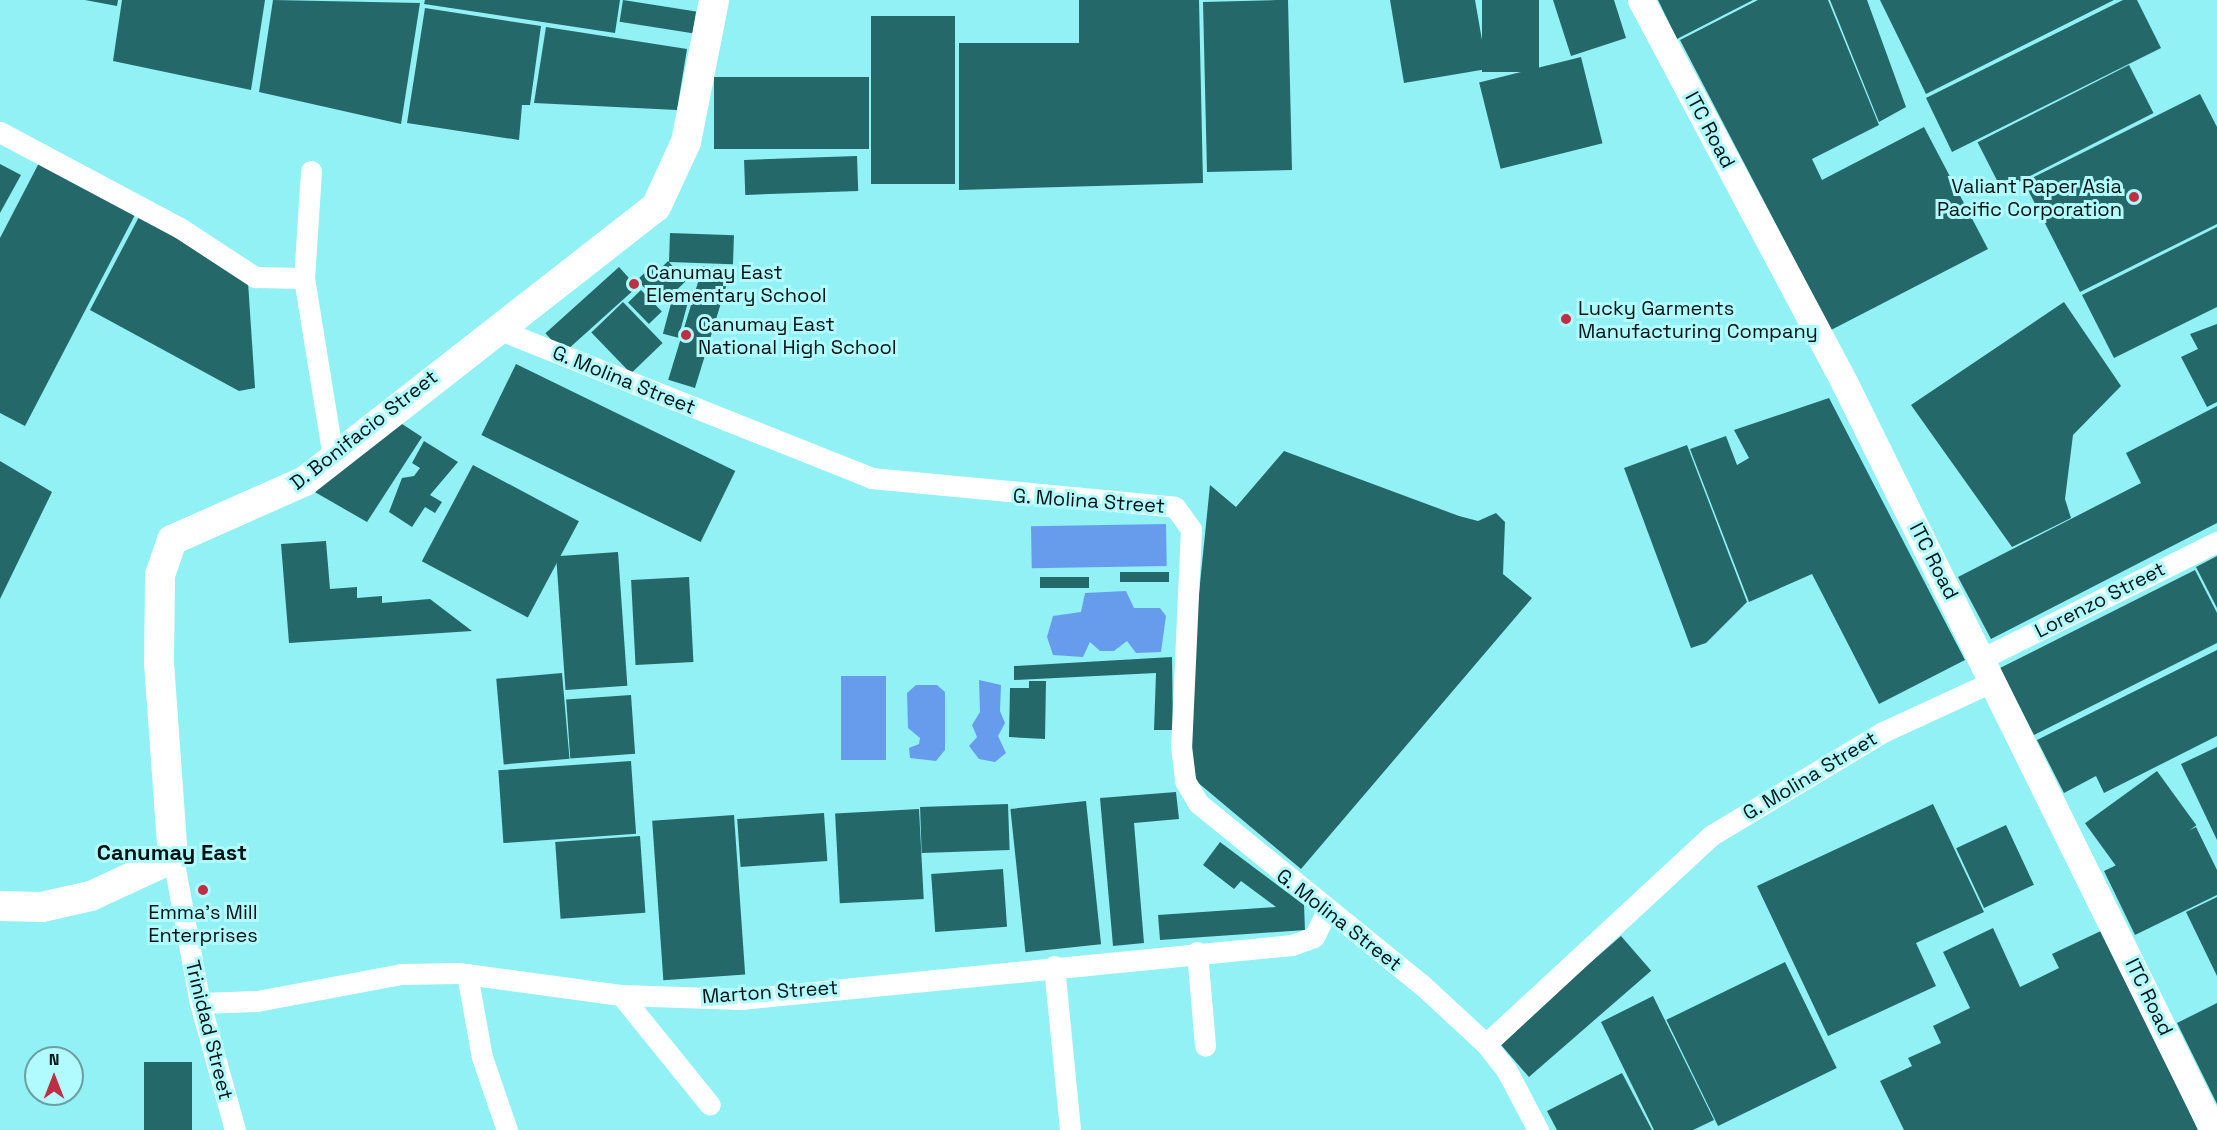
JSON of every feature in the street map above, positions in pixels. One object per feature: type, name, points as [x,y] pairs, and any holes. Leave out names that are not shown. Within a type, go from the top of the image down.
[{"type":"main road","name":"D. Bonifacio Street","points":[[173,858],[160,698],[160,575],[166,550],[184,532],[282,494],[333,458],[495,328],[638,223],[662,197],[686,142],[714,0]]},
{"type":"main road","points":[[0,906],[42,907],[91,896],[173,858]]},
{"type":"street","name":"ITC Road","points":[[1641,0],[1989,670],[2213,1130]]},
{"type":"street","points":[[0,132],[180,228],[255,277],[304,278]]},
{"type":"street","points":[[311,171],[304,278],[333,458]]},
{"type":"street","name":"G. Molina Street","points":[[495,328],[871,478],[1175,507],[1191,529],[1182,703],[1185,781],[1198,803],[1227,832],[1326,912],[1421,984],[1486,1044],[1507,1071],[1538,1130]]},
{"type":"street","name":"Lorenzo Street","points":[[1989,670],[2217,542]]},
{"type":"street","name":"G. Molina Street","points":[[1486,1044],[1712,835],[1989,670]]},
{"type":"street","name":"Trinidad Street","points":[[173,858],[200,1003],[235,1130]]},
{"type":"street","name":"Marton Street","points":[[200,1003],[257,1001],[402,974],[467,974],[621,995],[741,999],[1305,941],[1314,937],[1326,912]]},
{"type":"street","points":[[1197,952],[1205,1047]]},
{"type":"street","points":[[1054,966],[1070,1130]]},
{"type":"street","points":[[467,974],[482,1057],[507,1130]]},
{"type":"street","points":[[621,995],[710,1105]]},
{"type":"water","points":[[1166,524],[1167,566],[1032,568],[1031,526]]},
{"type":"water","points":[[1126,591],[1134,608],[1160,608],[1166,616],[1161,652],[1136,653],[1127,641],[1114,651],[1100,651],[1090,642],[1083,657],[1053,655],[1047,637],[1053,616],[1081,612],[1085,593]]},
{"type":"water","points":[[841,676],[886,676],[886,760],[841,760]]},
{"type":"water","points":[[979,680],[1001,685],[1000,711],[1005,723],[998,736],[1006,753],[995,762],[979,759],[969,746],[977,737],[972,725],[980,712]]},
{"type":"water","points":[[916,685],[937,685],[945,692],[945,750],[936,761],[910,758],[909,748],[919,744],[920,738],[908,728],[907,693]]},
{"type":"building","points":[[85,0],[118,0],[117,6]]},
{"type":"building","points":[[122,0],[265,0],[251,90],[113,61]]},
{"type":"building","points":[[273,0],[420,3],[401,124],[259,92]]},
{"type":"building","points":[[425,0],[620,0],[615,33],[424,4]]},
{"type":"building","points":[[623,0],[696,12],[693,33],[620,22]]},
{"type":"building","points":[[1079,0],[1199,0],[1203,183],[959,190],[959,43],[1079,43]]},
{"type":"building","points":[[1288,0],[1292,170],[1207,172],[1203,2]]},
{"type":"building","points":[[1390,0],[1475,0],[1487,69],[1404,83]]},
{"type":"building","points":[[1482,0],[1539,0],[1539,72],[1482,72]]},
{"type":"building","points":[[1553,0],[1614,0],[1626,38],[1571,56]]},
{"type":"building","points":[[1658,0],[1753,0],[1677,39]]},
{"type":"building","points":[[1758,0],[1828,0],[1879,125],[1812,159],[1822,180],[1924,127],[1988,249],[1831,330],[1680,40]]},
{"type":"building","points":[[1830,0],[1867,0],[1906,107],[1879,122]]},
{"type":"building","points":[[1880,0],[2114,0],[1926,94]]},
{"type":"building","points":[[2123,0],[2137,0],[2161,48],[1952,152],[1926,98]]},
{"type":"building","points":[[425,8],[541,26],[530,105],[522,105],[519,140],[407,123]]},
{"type":"building","points":[[871,16],[955,16],[955,184],[871,184]]},
{"type":"building","points":[[546,27],[687,49],[677,110],[534,103]]},
{"type":"building","points":[[1581,57],[1603,143],[1501,169],[1479,82]]},
{"type":"building","points":[[2129,65],[2154,113],[2002,190],[1978,142]]},
{"type":"building","points":[[714,77],[869,77],[869,149],[714,149]]},
{"type":"building","points":[[2200,94],[2217,127],[2217,224],[2080,292],[2024,182]]},
{"type":"building","points":[[857,156],[858,191],[745,195],[744,160]]},
{"type":"building","points":[[40,161],[137,211],[25,426],[0,413],[0,238]]},
{"type":"building","points":[[0,164],[21,175],[0,213]]},
{"type":"building","points":[[141,213],[248,282],[255,388],[239,391],[90,310]]},
{"type":"building","points":[[2217,227],[2217,307],[2114,358],[2082,295]]},
{"type":"building","points":[[670,233],[734,235],[733,264],[669,262]]},
{"type":"building","points":[[668,261],[686,281],[661,305],[637,280],[655,263],[661,268]]},
{"type":"building","points":[[703,266],[730,274],[695,388],[668,380]]},
{"type":"building","points":[[619,267],[637,287],[563,353],[545,333]]},
{"type":"building","points":[[641,290],[662,312],[649,324],[628,303]]},
{"type":"building","points":[[673,296],[688,300],[678,338],[663,334]]},
{"type":"building","points":[[623,302],[663,343],[631,374],[591,333]]},
{"type":"building","points":[[2064,302],[2121,386],[2073,435],[2065,499],[2071,518],[2012,547],[1911,405]]},
{"type":"building","points":[[2217,324],[2217,402],[2207,407],[2181,357],[2198,349],[2190,334]]},
{"type":"building","points":[[516,364],[735,471],[701,542],[481,435]]},
{"type":"building","points":[[1829,398],[1965,660],[1879,704],[1812,574],[1749,602],[1690,449],[1726,436],[1737,465],[1749,458],[1734,430]]},
{"type":"building","points":[[2217,406],[2217,523],[1991,639],[1958,577],[2141,483],[2126,453]]},
{"type":"building","points":[[399,422],[422,437],[367,522],[313,491]]},
{"type":"building","points":[[424,441],[458,462],[430,495],[442,502],[435,513],[425,507],[412,527],[389,512],[402,478],[414,476],[420,468],[412,463]]},
{"type":"building","points":[[1687,445],[1747,602],[1706,643],[1691,648],[1624,468]]},
{"type":"building","points":[[1284,451],[1459,516],[1478,521],[1496,513],[1505,522],[1503,574],[1532,598],[1301,869],[1196,781],[1186,722],[1210,485],[1236,507]]},
{"type":"building","points":[[0,461],[52,492],[0,599]]},
{"type":"building","points":[[473,465],[579,521],[528,618],[422,561]]},
{"type":"building","points":[[326,541],[330,589],[357,587],[357,598],[382,596],[382,603],[430,599],[472,631],[289,643],[281,544]]},
{"type":"building","points":[[618,552],[627,686],[565,690],[556,556]]},
{"type":"building","points":[[2217,556],[2217,608],[2196,567]]},
{"type":"building","points":[[2195,570],[2217,613],[2217,643],[2034,735],[2000,668]]},
{"type":"building","points":[[1120,572],[1169,572],[1169,582],[1120,582]]},
{"type":"building","points":[[689,577],[693,662],[636,665],[631,580]]},
{"type":"building","points":[[1040,577],[1089,577],[1089,588],[1040,588]]},
{"type":"building","points":[[2217,650],[2217,736],[2104,793],[2096,776],[2064,793],[2037,740]]},
{"type":"building","points":[[1172,657],[1173,730],[1154,730],[1156,673],[1014,680],[1014,666]]},
{"type":"building","points":[[562,673],[569,759],[504,764],[496,679]]},
{"type":"building","points":[[1029,681],[1046,681],[1045,739],[1009,737],[1010,688],[1029,688]]},
{"type":"building","points":[[631,695],[635,754],[570,758],[566,700]]},
{"type":"building","points":[[2217,747],[2217,840],[2181,764]]},
{"type":"building","points":[[631,761],[636,834],[503,843],[498,770]]},
{"type":"building","points":[[2157,771],[2196,825],[2124,878],[2085,823]]},
{"type":"building","points":[[1176,792],[1179,819],[1134,823],[1144,943],[1113,946],[1100,798]]},
{"type":"building","points":[[1086,801],[1101,944],[1025,952],[1010,809]]},
{"type":"building","points":[[1008,804],[1010,850],[922,853],[920,807]]},
{"type":"building","points":[[1933,804],[1984,912],[1916,943],[1936,986],[1828,1036],[1757,886]]},
{"type":"building","points":[[919,809],[924,899],[840,903],[835,813]]},
{"type":"building","points":[[824,813],[827,861],[741,867],[737,819]]},
{"type":"building","points":[[734,815],[745,975],[663,980],[652,821]]},
{"type":"building","points":[[2006,825],[2034,885],[1984,908],[1956,848]]},
{"type":"building","points":[[2196,827],[2217,870],[2217,895],[2135,935],[2104,871]]},
{"type":"building","points":[[640,836],[645,913],[561,919],[555,842]]},
{"type":"building","points":[[1220,842],[1304,905],[1305,930],[1160,940],[1158,915],[1276,907],[1241,881],[1234,889],[1203,865]]},
{"type":"building","points":[[1003,869],[1007,927],[935,932],[931,874]]},
{"type":"building","points":[[2217,897],[2217,976],[2186,912]]},
{"type":"building","points":[[1993,928],[2020,987],[2059,968],[2052,954],[2103,930],[2198,1130],[1904,1130],[1880,1081],[1912,1066],[1908,1058],[1941,1043],[1933,1026],[1970,1008],[1943,952]]},
{"type":"building","points":[[1621,936],[1651,971],[1529,1077],[1499,1042]]},
{"type":"building","points":[[1785,962],[1837,1068],[1718,1126],[1666,1020]]},
{"type":"building","points":[[1653,996],[1714,1120],[1693,1130],[1654,1130],[1601,1022]]},
{"type":"building","points":[[2217,1003],[2217,1104],[2177,1023]]},
{"type":"building","points":[[144,1062],[192,1062],[192,1130],[144,1130]]},
{"type":"building","points":[[1622,1073],[1652,1130],[1557,1130],[1547,1111]]},
{"type":"place","name":"Valiant Paper Asia Pacific Corporation","points":[[2134,197]]},
{"type":"place","name":"Canumay East Elementary School","points":[[634,284]]},
{"type":"place","name":"Lucky Garments Manufacturing Company","points":[[1566,319]]},
{"type":"place","name":"Canumay East National High School","points":[[686,335]]},
{"type":"place","name":"Emma's Mill Enterprises","points":[[203,890]]},
{"type":"district","name":"Canumay East","points":[[172,853]]}]
